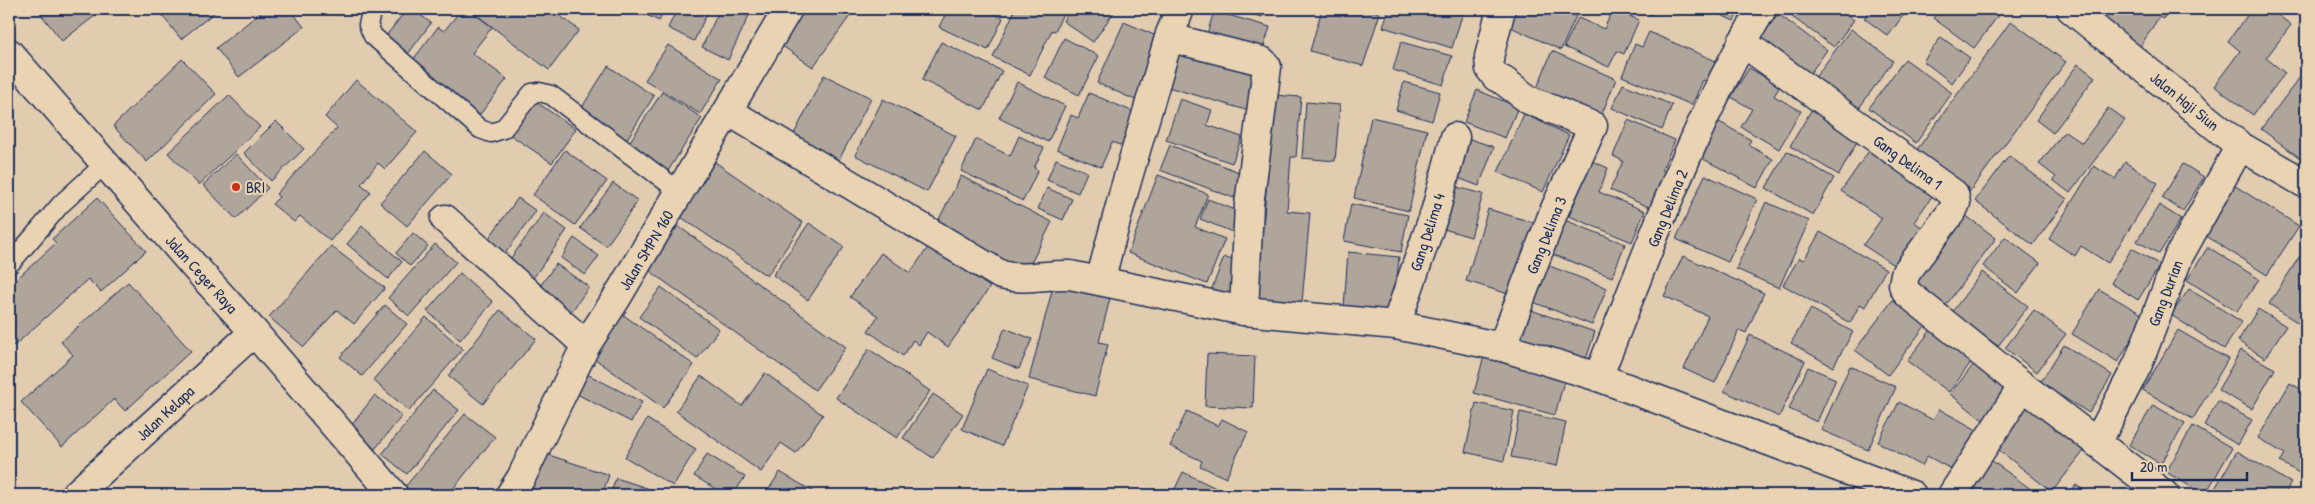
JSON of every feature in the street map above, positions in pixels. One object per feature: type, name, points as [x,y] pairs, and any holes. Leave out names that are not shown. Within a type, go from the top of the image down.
[{"type":"street","name":"Jalan SMPN 160","points":[[510,495],[521,478],[586,345],[616,299],[728,111],[779,21],[788,9]]},
{"type":"street","points":[[1100,281],[1170,34],[1180,9]]},
{"type":"street","name":"Gang Delima 3","points":[[1502,9],[1489,57],[1490,69],[1496,77],[1529,100],[1593,126],[1554,211],[1502,347]]},
{"type":"street","name":"Gang Delima 2","points":[[1598,377],[1692,147],[1742,42],[1762,9]]},
{"type":"street","name":"Jalan Haji Siun","points":[[2072,9],[2240,146],[2306,184]]},
{"type":"street","points":[[1170,34],[1180,40],[1262,61],[1267,67],[1249,205],[1244,311]]},
{"type":"street","name":"Gang Delima 1","points":[[1742,42],[1954,194],[1956,202],[1953,210],[1905,274],[1903,285],[1907,293],[2023,386],[2165,495]]},
{"type":"street","name":"Jalan Ceger Raya","points":[[11,59],[254,332],[394,495]]},
{"type":"street","points":[[728,111],[1001,275],[1015,279],[1060,275],[1100,281],[1244,311],[1396,325],[1502,347],[1598,377],[1912,495]]},
{"type":"street","name":"Gang Delima 4","points":[[1396,325],[1436,209],[1455,137]]},
{"type":"street","name":"Gang Durian","points":[[2097,443],[2138,364],[2179,256],[2240,146]]},
{"type":"street","points":[[445,219],[586,345]]},
{"type":"street","name":"Jalan Kelapa","points":[[75,495],[254,332]]},
{"type":"street","points":[[1952,495],[2023,386]]},
{"type":"lane","points":[[372,9],[368,25],[373,36],[480,129],[491,133],[503,129],[532,93],[539,92],[551,95],[680,192]]},
{"type":"lane","points":[[9,265],[62,204],[105,164]]},
{"type":"building","points":[[46,9],[104,9],[62,41],[40,13]]},
{"type":"building","points":[[157,9],[219,9],[181,39]]},
{"type":"building","points":[[265,9],[290,9],[304,27],[239,77],[216,48]]},
{"type":"building","points":[[407,9],[412,9],[431,23],[405,58],[382,41]]},
{"type":"building","points":[[462,9],[468,9],[492,27],[472,53],[507,79],[478,117],[409,65],[438,27],[444,31]]},
{"type":"building","points":[[469,9],[551,9],[579,30],[549,70]]},
{"type":"building","points":[[634,9],[665,9],[659,21]]},
{"type":"building","points":[[677,9],[709,9],[694,41],[668,28]]},
{"type":"building","points":[[720,9],[752,9],[728,60],[702,47]]},
{"type":"building","points":[[799,9],[855,9],[813,67],[775,41]]},
{"type":"building","points":[[948,9],[998,9],[996,15],[1003,18],[988,50],[939,27]]},
{"type":"building","points":[[1008,9],[1065,9],[1055,31],[1052,30],[1030,75],[993,57],[1014,12]]},
{"type":"building","points":[[1071,9],[1109,9],[1114,12],[1093,42],[1063,21]]},
{"type":"building","points":[[1152,9],[1171,9],[1169,15]]},
{"type":"building","points":[[1233,9],[1264,9],[1262,17]]},
{"type":"building","points":[[1322,9],[1364,9],[1380,13],[1363,66],[1310,51]]},
{"type":"building","points":[[1389,9],[1464,9],[1452,48],[1383,27]]},
{"type":"building","points":[[1512,9],[1579,9],[1561,50],[1504,24]]},
{"type":"building","points":[[1613,9],[1639,20],[1624,54],[1617,51],[1609,67],[1564,47],[1578,18],[1604,29]]},
{"type":"building","points":[[1641,9],[1655,9],[1650,15]]},
{"type":"building","points":[[1708,9],[1740,9],[1734,21]]},
{"type":"building","points":[[1781,9],[1839,9],[1854,20],[1834,47]]},
{"type":"building","points":[[1871,9],[1908,9],[1888,36],[1864,18]]},
{"type":"building","points":[[1940,9],[2003,9],[1974,48],[1933,18]]},
{"type":"building","points":[[2079,9],[2169,9],[2163,19],[2159,17],[2138,50]]},
{"type":"building","points":[[2252,9],[2270,9],[2291,25],[2266,58],[2285,73],[2253,115],[2214,86],[2240,51],[2228,41]]},
{"type":"building","points":[[1214,11],[1270,27],[1261,56],[1205,41]]},
{"type":"building","points":[[1778,14],[1827,50],[1806,79],[1757,43]]},
{"type":"building","points":[[2011,21],[2066,62],[1967,195],[1913,155]]},
{"type":"building","points":[[1124,22],[1168,41],[1140,102],[1097,83]]},
{"type":"building","points":[[1851,29],[1893,61],[1857,111],[1814,79]]},
{"type":"building","points":[[1649,32],[1716,61],[1707,82],[1703,80],[1692,105],[1622,76],[1635,44],[1642,47]]},
{"type":"building","points":[[1941,37],[1970,58],[1952,83],[1923,61]]},
{"type":"building","points":[[1064,38],[1099,56],[1079,95],[1045,78]]},
{"type":"building","points":[[941,42],[1002,71],[983,110],[922,80]]},
{"type":"building","points":[[1401,42],[1452,56],[1443,85],[1393,70]]},
{"type":"building","points":[[668,45],[722,79],[700,114],[645,80]]},
{"type":"building","points":[[1180,48],[1258,71],[1246,110],[1168,87]]},
{"type":"building","points":[[1552,51],[1616,79],[1600,119],[1537,88]]},
{"type":"building","points":[[182,59],[216,94],[147,162],[113,126]]},
{"type":"building","points":[[1905,59],[1952,93],[1916,143],[1869,108]]},
{"type":"building","points":[[2078,64],[2095,77],[2053,133],[2036,120]]},
{"type":"building","points":[[608,66],[654,96],[625,142],[579,112]]},
{"type":"building","points":[[1749,68],[1780,86],[1774,96],[1801,111],[1779,149],[1741,127],[1752,109],[1731,97]]},
{"type":"building","points":[[2303,73],[2306,75],[2306,149],[2300,158],[2261,129]]},
{"type":"building","points":[[824,75],[871,98],[839,160],[793,136]]},
{"type":"building","points":[[356,80],[417,132],[385,169],[378,163],[361,184],[371,192],[330,241],[300,216],[294,222],[272,204],[279,197],[276,194],[337,128],[325,117]]},
{"type":"building","points":[[1017,82],[1065,106],[1048,142],[999,118]]},
{"type":"building","points":[[1404,82],[1440,92],[1432,121],[1396,110]]},
{"type":"building","points":[[1623,84],[1672,105],[1662,130],[1612,108]]},
{"type":"building","points":[[1477,90],[1518,107],[1505,138],[1464,122]]},
{"type":"building","points":[[662,92],[702,118],[666,174],[625,149]]},
{"type":"building","points":[[1089,93],[1141,115],[1127,148],[1112,142],[1101,167],[1057,149],[1071,115],[1078,118]]},
{"type":"building","points":[[229,95],[260,127],[199,185],[168,153]]},
{"type":"building","points":[[1274,95],[1301,97],[1296,157],[1291,157],[1287,211],[1310,213],[1302,302],[1257,298]]},
{"type":"building","points":[[883,99],[956,136],[927,192],[855,155]]},
{"type":"building","points":[[1180,99],[1212,110],[1207,125],[1242,137],[1232,163],[1166,140]]},
{"type":"building","points":[[533,100],[576,129],[552,163],[509,134]]},
{"type":"building","points":[[1306,102],[1340,105],[1335,161],[1302,158]]},
{"type":"building","points":[[2108,108],[2125,120],[2070,193],[2053,180],[2056,177],[2039,164],[2065,131],[2082,143]]},
{"type":"building","points":[[1812,109],[1860,136],[1839,175],[1790,146]]},
{"type":"building","points":[[1524,114],[1569,135],[1543,192],[1498,172]]},
{"type":"building","points":[[1371,117],[1427,130],[1409,211],[1354,198]]},
{"type":"building","points":[[1628,120],[1675,140],[1662,170],[1668,173],[1653,209],[1610,190],[1623,161],[1613,156]]},
{"type":"building","points":[[1716,120],[1751,140],[1748,145],[1773,159],[1757,188],[1696,155]]},
{"type":"building","points":[[276,121],[304,149],[271,181],[244,153]]},
{"type":"building","points":[[1019,136],[1044,148],[1034,168],[1038,170],[1023,201],[961,171],[976,139],[1010,156]]},
{"type":"building","points":[[1464,137],[1494,147],[1479,186],[1450,175]]},
{"type":"building","points":[[1170,145],[1244,174],[1234,198],[1160,170]]},
{"type":"building","points":[[1871,148],[1935,192],[1914,222],[1922,227],[1895,266],[1863,245],[1882,218],[1841,191]]},
{"type":"building","points":[[565,150],[607,181],[575,225],[533,195]]},
{"type":"building","points":[[425,151],[452,174],[407,226],[380,203]]},
{"type":"building","points":[[1787,151],[1834,178],[1813,215],[1766,188]]},
{"type":"building","name":"BRI","points":[[236,154],[268,188],[236,219],[203,185]]},
{"type":"building","points":[[2009,156],[2067,199],[2033,245],[1975,201]]},
{"type":"building","points":[[1585,158],[1608,168],[1599,192],[1645,211],[1632,242],[1569,216],[1577,197],[1570,194]]},
{"type":"building","points":[[1056,159],[1087,172],[1078,193],[1047,180]]},
{"type":"building","points":[[715,162],[803,223],[767,276],[678,215]]},
{"type":"building","points":[[2125,162],[2158,183],[2108,263],[2081,246],[2075,256],[2049,239],[2094,166],[2115,179]]},
{"type":"building","points":[[2183,164],[2204,177],[2183,211],[2162,198]]},
{"type":"building","points":[[1158,175],[1208,194],[1195,227],[1225,239],[1207,284],[1128,253]]},
{"type":"building","points":[[1705,175],[1757,199],[1728,262],[1676,239]]},
{"type":"building","points":[[961,176],[1052,222],[1026,273],[935,227]]},
{"type":"building","points":[[613,183],[638,201],[606,246],[580,228]]},
{"type":"building","points":[[2232,184],[2299,226],[2267,275],[2200,232]]},
{"type":"building","points":[[1449,185],[1483,194],[1471,237],[1437,227]]},
{"type":"building","points":[[1047,188],[1072,199],[1063,220],[1038,209]]},
{"type":"building","points":[[97,198],[146,251],[101,292],[88,279],[14,346],[9,340],[9,286],[56,243],[52,239]]},
{"type":"building","points":[[518,198],[536,211],[504,255],[486,242]]},
{"type":"building","points":[[1208,199],[1243,213],[1235,233],[1200,219]]},
{"type":"building","points":[[1766,202],[1809,221],[1779,288],[1736,269]]},
{"type":"building","points":[[1351,204],[1408,215],[1401,252],[1344,241]]},
{"type":"building","points":[[2159,205],[2181,219],[2159,254],[2137,241]]},
{"type":"building","points":[[1488,209],[1538,224],[1515,296],[1466,281]]},
{"type":"building","points":[[1961,212],[1996,238],[1943,309],[1909,282]]},
{"type":"building","points":[[544,213],[567,230],[529,284],[505,266]]},
{"type":"building","points":[[1562,219],[1625,244],[1612,277],[1549,253]]},
{"type":"building","points":[[809,223],[844,247],[808,300],[773,275]]},
{"type":"building","points":[[362,226],[402,262],[388,279],[347,244]]},
{"type":"building","points":[[678,226],[846,347],[815,390],[647,269]]},
{"type":"building","points":[[1820,232],[1886,269],[1865,307],[1860,304],[1850,323],[1783,285],[1799,258],[1804,260]]},
{"type":"building","points":[[413,233],[428,246],[410,266],[396,253]]},
{"type":"building","points":[[2005,237],[2040,263],[2018,293],[1983,266]]},
{"type":"building","points":[[574,238],[599,256],[585,275],[561,258]]},
{"type":"building","points":[[435,244],[456,262],[409,316],[388,298]]},
{"type":"building","points":[[331,246],[385,288],[354,324],[337,310],[304,347],[269,317]]},
{"type":"building","points":[[929,246],[990,287],[948,347],[927,332],[919,345],[913,340],[903,356],[868,331],[878,316],[850,297],[881,253],[910,273]]},
{"type":"building","points":[[2208,247],[2259,279],[2237,312],[2187,280]]},
{"type":"building","points":[[2132,248],[2160,265],[2138,300],[2111,283]]},
{"type":"building","points":[[2306,248],[2306,328],[2269,304]]},
{"type":"building","points":[[1348,252],[1399,257],[1394,311],[1344,307]]},
{"type":"building","points":[[1683,256],[1764,293],[1746,333],[1739,330],[1715,383],[1684,369],[1708,316],[1664,296]]},
{"type":"building","points":[[1224,257],[1244,265],[1229,304],[1209,296]]},
{"type":"building","points":[[556,264],[589,287],[566,319],[533,296]]},
{"type":"building","points":[[1547,265],[1607,288],[1592,325],[1533,302]]},
{"type":"building","points":[[1982,272],[2028,306],[1998,346],[1952,312]]},
{"type":"building","points":[[460,273],[493,302],[460,340],[427,311]]},
{"type":"building","points":[[1055,279],[1111,294],[1099,342],[1108,344],[1095,396],[1029,379]]},
{"type":"building","points":[[128,282],[191,351],[125,411],[114,399],[62,447],[21,402],[73,355],[61,342]]},
{"type":"building","points":[[661,287],[719,329],[697,359],[639,317]]},
{"type":"building","points":[[2099,289],[2145,316],[2118,362],[2072,334]]},
{"type":"building","points":[[2189,289],[2242,322],[2224,349],[2171,315]]},
{"type":"building","points":[[1898,293],[1931,318],[1888,375],[1855,350]]},
{"type":"building","points":[[385,305],[407,324],[362,376],[340,357]]},
{"type":"building","points":[[1525,308],[1595,332],[1584,365],[1514,341]]},
{"type":"building","points":[[1811,309],[1853,332],[1833,367],[1791,343]]},
{"type":"building","points":[[2258,309],[2286,326],[2265,358],[2238,341]]},
{"type":"building","points":[[500,310],[536,339],[483,404],[448,376]]},
{"type":"building","points":[[2034,310],[2066,334],[2037,372],[2005,348]]},
{"type":"building","points":[[622,314],[694,365],[663,408],[591,356]]},
{"type":"building","points":[[426,317],[463,349],[409,411],[373,380]]},
{"type":"building","points":[[1934,326],[1975,357],[1949,392],[1907,361]]},
{"type":"building","points":[[1005,328],[1032,339],[1019,369],[992,358]]},
{"type":"building","points":[[2178,330],[2228,359],[2193,419],[2143,390]]},
{"type":"building","points":[[1750,335],[1805,361],[1779,417],[1724,391]]},
{"type":"building","points":[[2064,345],[2112,375],[2089,413],[2040,383]]},
{"type":"building","points":[[1486,348],[1567,370],[1555,415],[1474,393]]},
{"type":"building","points":[[869,349],[930,391],[897,438],[836,398]]},
{"type":"building","points":[[2241,350],[2275,369],[2252,409],[2218,390]]},
{"type":"building","points":[[1207,354],[1255,356],[1253,408],[1205,406]]},
{"type":"building","points":[[1979,358],[2013,386],[1984,421],[1950,394]]},
{"type":"building","points":[[1850,366],[1896,387],[1868,450],[1821,430]]},
{"type":"building","points":[[1808,367],[1836,379],[1817,422],[1789,409]]},
{"type":"building","points":[[987,369],[1028,386],[1002,446],[962,429]]},
{"type":"building","points":[[579,370],[642,402],[631,422],[569,390]]},
{"type":"building","points":[[765,373],[823,415],[796,453],[781,443],[761,472],[676,411],[701,376],[742,406]]},
{"type":"building","points":[[2290,383],[2306,392],[2306,477],[2280,462],[2285,454],[2258,438]]},
{"type":"building","points":[[433,390],[459,410],[407,474],[382,454]]},
{"type":"building","points":[[933,394],[963,414],[933,458],[903,438]]},
{"type":"building","points":[[375,395],[402,416],[375,449],[349,428]]},
{"type":"building","points":[[2025,399],[2087,447],[2052,492],[1990,443]]},
{"type":"building","points":[[2218,401],[2252,420],[2238,445],[2204,425]]},
{"type":"building","points":[[1899,402],[1933,420],[1939,409],[1977,430],[1955,471],[1927,456],[1922,466],[1878,442]]},
{"type":"building","points":[[1476,403],[1514,411],[1504,461],[1465,452]]},
{"type":"building","points":[[2153,405],[2185,423],[2161,464],[2129,445]]},
{"type":"building","points":[[1187,411],[1218,426],[1222,419],[1248,432],[1226,478],[1200,466],[1202,461],[1170,446]]},
{"type":"building","points":[[1520,412],[1566,422],[1557,466],[1511,457]]},
{"type":"building","points":[[465,414],[495,437],[448,495],[416,495],[405,487]]},
{"type":"building","points":[[647,419],[696,449],[673,486],[625,457]]},
{"type":"building","points":[[2193,426],[2232,448],[2205,495],[2166,472]]},
{"type":"building","points":[[2237,451],[2291,483],[2284,495],[2211,495]]},
{"type":"building","points":[[543,453],[609,475],[602,495],[529,495]]},
{"type":"building","points":[[707,454],[745,477],[733,495],[726,495],[694,476]]},
{"type":"building","points":[[1988,458],[2039,495],[1962,495]]},
{"type":"building","points":[[780,472],[819,495],[765,495]]},
{"type":"building","points":[[1183,472],[1230,495],[1172,495]]},
{"type":"building","points":[[616,478],[668,495],[610,495]]},
{"type":"building","points":[[2076,485],[2090,495],[2068,495]]},
{"type":"building","points":[[698,489],[711,495],[695,495]]},
{"type":"building","points":[[1699,489],[1720,495],[1697,495]]},
{"type":"building","points":[[1504,490],[1528,495],[1503,495]]},
{"type":"place","name":"BRI","points":[[236,187]]}]
